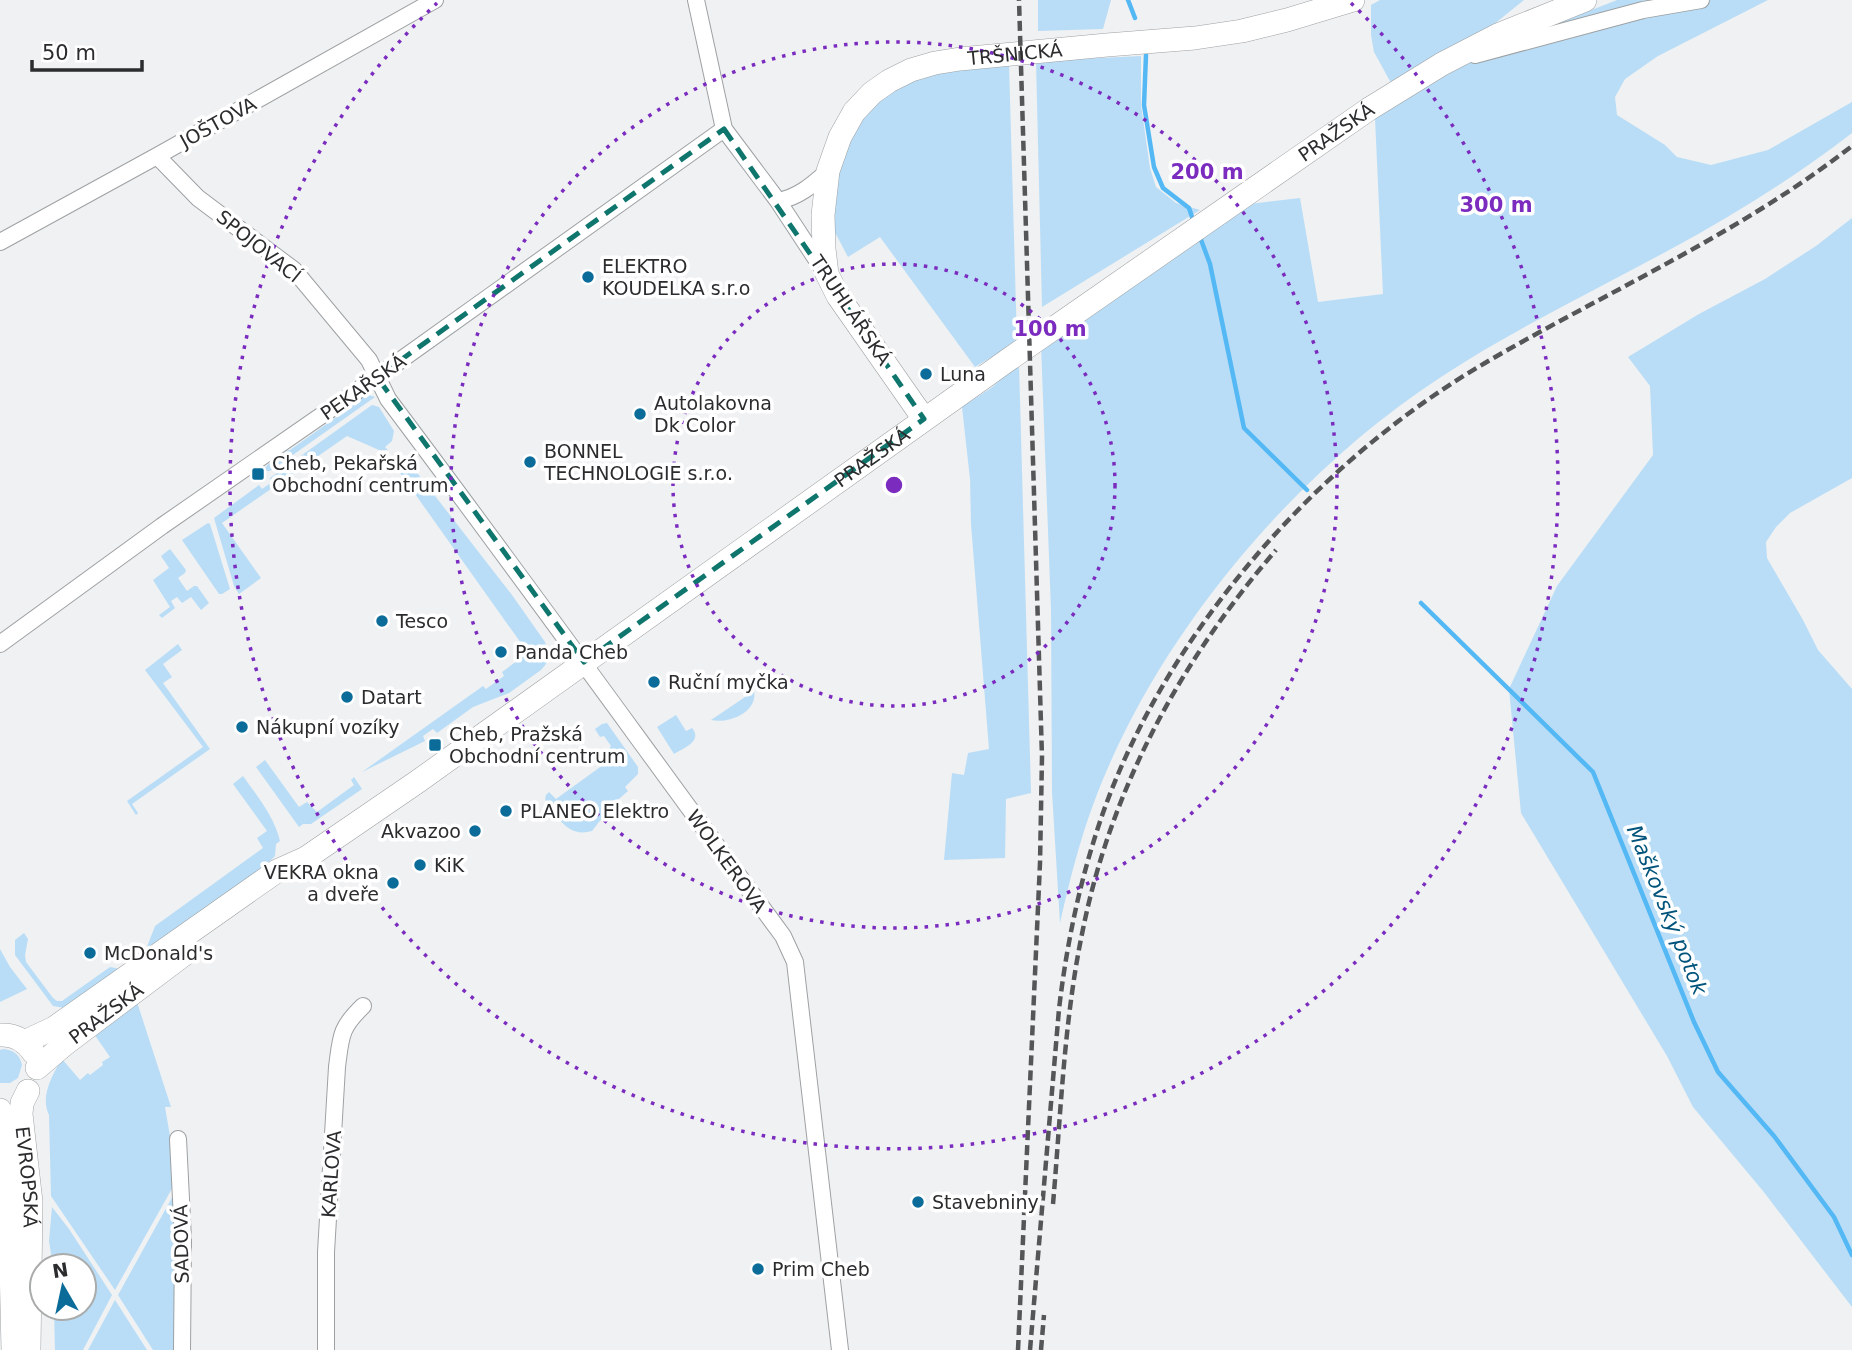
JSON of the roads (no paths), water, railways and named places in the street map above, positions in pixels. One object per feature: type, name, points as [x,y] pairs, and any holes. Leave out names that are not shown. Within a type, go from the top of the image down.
[{"type":"main road","name":"TRŠNICKÁ","points":[[827,274],[823,232],[828,171],[840,137],[854,112],[880,86],[911,70],[935,63],[1195,38],[1266,26],[1353,0]]},
{"type":"main road","name":"PRAŽSKÁ","points":[[8,1033],[54,1028],[277,871],[306,858],[417,782],[924,419],[1369,108],[1497,35],[1586,0]]},
{"type":"main road","name":"TRUHLÁŘSKÁ","points":[[827,274],[838,296],[924,419]]},
{"type":"main road","name":"PRAŽSKÁ","points":[[37,1068],[65,1044],[286,879],[306,858]]},
{"type":"main road","points":[[8,1033],[31,1049],[37,1068]]},
{"type":"main road","name":"EVROPSKÁ","points":[[29,1350],[31,1202],[21,1114],[22,1103],[36,1076],[37,1068]]},
{"type":"main road","points":[[0,1101],[17,1098],[28,1090]]},
{"type":"main road","name":"EVROPSKÁ","points":[[0,1110],[6,1124],[8,1146],[13,1350]]},
{"type":"street","name":"JOŠTOVA","points":[[0,242],[435,0]]},
{"type":"street","name":"TRUHLÁŘSKÁ","points":[[696,0],[724,129],[778,201],[827,274]]},
{"type":"street","name":"PRAŽSKÁ","points":[[1442,64],[1643,10],[1701,0]]},
{"type":"street","name":"PEKAŘSKÁ","points":[[0,644],[162,526],[377,377],[724,129]]},
{"type":"street","name":"SPOJOVACÍ","points":[[158,156],[198,198],[295,270],[369,360],[377,377]]},
{"type":"street","points":[[778,201],[799,194],[828,171]]},
{"type":"street","name":"WOLKEROVA","points":[[377,377],[388,399],[783,936],[795,961],[840,1350]]},
{"type":"street","name":"KARLOVA","points":[[326,1350],[326,1252],[337,1067],[341,1039],[348,1020],[363,1006]]},
{"type":"street","name":"SADOVÁ","points":[[178,1139],[183,1239],[182,1350]]},
{"type":"waterway","name":"Maškovský potok","points":[[1128,0],[1135,18]]},
{"type":"waterway","name":"Maškovský potok","points":[[1146,55],[1144,105],[1154,167],[1163,188],[1189,208],[1193,220]]},
{"type":"waterway","name":"Maškovský potok","points":[[1200,237],[1210,264],[1244,428],[1307,490]]},
{"type":"waterway","name":"Maškovský potok","points":[[1421,603],[1593,772],[1694,1022],[1718,1072],[1774,1136],[1834,1217],[1852,1255]]},
{"type":"railway","points":[[1018,1350],[1040,863],[1042,757],[1019,0]]},
{"type":"railway","points":[[1030,1350],[1059,1009],[1066,958],[1082,884],[1104,810],[1132,743],[1168,677],[1210,614],[1257,555],[1309,499],[1365,448],[1424,402],[1485,363],[1719,234],[1809,178],[1852,146]]},
{"type":"railway","points":[[1053,1204],[1071,997],[1083,929],[1112,825],[1132,775],[1181,680],[1210,635],[1276,550]]},
{"type":"railway","points":[[1041,1350],[1044,1315]]},
{"type":"place","name":"ELEKTRO KOUDELKA s.r.o","points":[[588,277]]},
{"type":"place","name":"Luna","points":[[926,374]]},
{"type":"place","name":"Autolakovna Dk Color","points":[[640,414]]},
{"type":"place","name":"BONNEL TECHNOLOGIE s.r.o.","points":[[530,462]]},
{"type":"place","name":"Cheb, Pekařská Obchodní centrum","points":[[258,474]]},
{"type":"place","name":"Tesco","points":[[382,621]]},
{"type":"place","name":"Panda Cheb","points":[[501,652]]},
{"type":"place","name":"Ruční myčka","points":[[654,682]]},
{"type":"place","name":"Datart","points":[[347,697]]},
{"type":"place","name":"Nákupní vozíky","points":[[242,727]]},
{"type":"place","name":"Cheb, Pražská Obchodní centrum","points":[[435,745]]},
{"type":"place","name":"PLANEO Elektro","points":[[506,811]]},
{"type":"place","name":"Akvazoo","points":[[475,831]]},
{"type":"place","name":"KiK","points":[[420,865]]},
{"type":"place","name":"VEKRA okna a dveře","points":[[393,883]]},
{"type":"place","name":"McDonald's","points":[[90,953]]},
{"type":"place","name":"Stavebniny","points":[[918,1202]]},
{"type":"place","name":"Prim Cheb","points":[[758,1269]]}]
